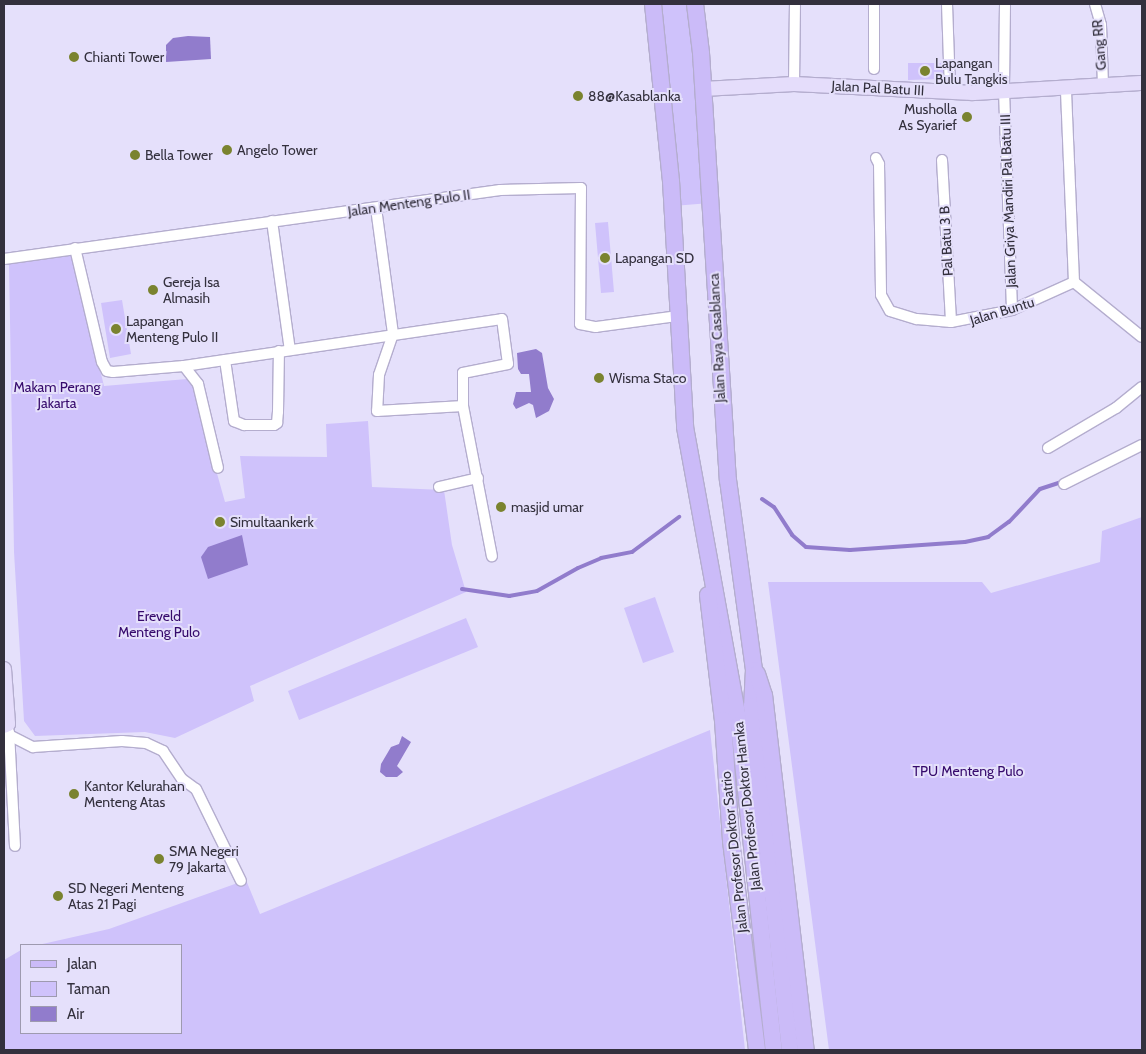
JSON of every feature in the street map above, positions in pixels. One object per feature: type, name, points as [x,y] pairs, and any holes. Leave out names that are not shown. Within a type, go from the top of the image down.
[{"type":"main road","points":[[653,4],[671,181],[677,316],[686,427],[708,563]]},
{"type":"main road","name":"Jalan Raya Casablanca","points":[[695,4],[703,89],[720,398],[728,480],[754,670]]},
{"type":"main road","name":"Jalan Profesor Doktor Hamka","points":[[708,563],[718,594],[747,724],[790,1050]]},
{"type":"main road","name":"Jalan Profesor Doktor Satrio","points":[[708,563],[708,594],[722,720],[731,841],[757,1050]]},
{"type":"main road","points":[[754,670],[764,695],[806,1050]]},
{"type":"main road","name":"Jalan Profesor Doktor Hamka","points":[[754,670],[747,724],[774,1050]]},
{"type":"street","points":[[794,84],[795,4]]},
{"type":"street","points":[[874,4],[874,69]]},
{"type":"street","points":[[947,4],[950,92]]},
{"type":"street","name":"Jalan Griya Mandiri Pal Batu III","points":[[1005,4],[1004,91],[1012,310]]},
{"type":"street","name":"Gang RR","points":[[1095,4],[1101,26],[1103,86]]},
{"type":"street","name":"Jalan Pal Batu III","points":[[703,89],[794,84],[950,92],[1066,89],[1142,83]]},
{"type":"street","points":[[1066,89],[1074,282],[1142,336]]},
{"type":"street","name":"Jalan Buntu","points":[[876,158],[883,301],[890,310],[902,316],[951,322],[1012,310],[1074,282]]},
{"type":"street","name":"Pal Batu 3 B","points":[[942,160],[951,322]]},
{"type":"street","name":"Jalan Menteng Pulo II","points":[[4,260],[76,248],[500,190],[580,188],[580,324],[596,327],[677,316]]},
{"type":"street","points":[[376,208],[393,334],[379,375],[378,412],[463,406]]},
{"type":"street","points":[[272,221],[290,350]]},
{"type":"street","points":[[76,248],[107,371],[184,366],[502,319],[508,364],[466,370],[463,406],[492,556]]},
{"type":"street","points":[[225,360],[234,420],[244,425],[274,425],[277,423],[278,412],[279,352]]},
{"type":"street","points":[[184,366],[198,384],[218,468]]},
{"type":"street","points":[[1048,448],[1116,408],[1142,387]]},
{"type":"street","points":[[1064,484],[1142,445]]},
{"type":"street","points":[[439,487],[478,478]]},
{"type":"street","points":[[4,669],[15,846]]},
{"type":"street","points":[[7,728],[33,747],[122,741],[146,743],[163,751],[182,780],[196,789],[242,882]]},
{"type":"green space","points":[[653,4],[695,4],[710,203],[673,206]]},
{"type":"green space","name":"Lapangan Bulu Tangkis","points":[[908,63],[943,63],[943,79],[908,80]]},
{"type":"green space","name":"Lapangan SD","points":[[608,222],[614,292],[601,293],[595,223]]},
{"type":"green space","name":"Ereveld Menteng Pulo","points":[[72,255],[104,386],[187,379],[193,388],[225,502],[245,498],[240,456],[327,457],[326,424],[368,421],[372,487],[444,490],[452,545],[466,592],[250,686],[254,701],[175,738],[145,732],[35,736],[24,721],[14,552],[9,264]]},
{"type":"green space","name":"Lapangan Menteng Pulo II","points":[[122,300],[131,354],[110,358],[101,303]]},
{"type":"green space","name":"TPU Menteng Pulo","points":[[1142,517],[1142,1050],[829,1050],[768,582],[982,582],[991,593],[1100,562],[1102,531]]},
{"type":"green space","points":[[655,597],[674,652],[643,663],[624,608]]},
{"type":"green space","points":[[466,618],[478,647],[299,720],[288,691]]},
{"type":"green space","points":[[710,730],[745,1050],[4,1050],[4,960],[20,951],[20,1034],[182,1034],[182,944],[42,944],[109,929],[246,880],[260,914]]},
{"type":"water","points":[[188,36],[210,37],[211,59],[166,62],[166,45],[173,38]]},
{"type":"water","points":[[536,349],[542,353],[548,388],[554,399],[549,411],[536,418],[533,405],[529,403],[516,409],[513,404],[516,392],[531,392],[529,374],[521,374],[518,369],[517,353]]},
{"type":"water","points":[[242,535],[248,565],[208,579],[201,557],[208,547]]},
{"type":"water","points":[[402,736],[411,742],[397,766],[403,772],[397,777],[386,777],[380,772],[381,764],[391,747],[399,744]]},
{"type":"waterway","points":[[762,499],[774,507],[792,535],[806,547],[850,550],[965,542],[988,537],[1009,522],[1040,489],[1064,481]]},
{"type":"waterway","points":[[462,589],[509,596],[537,591],[578,568],[601,558],[632,552],[679,517]]},
{"type":"place","name":"Chianti Tower","points":[[74,57]]},
{"type":"place","name":"Lapangan Bulu Tangkis","points":[[925,71]]},
{"type":"place","name":"88@Kasablanka","points":[[578,96]]},
{"type":"place","name":"Musholla As Syarief","points":[[967,117]]},
{"type":"place","name":"Angelo Tower","points":[[227,150]]},
{"type":"place","name":"Bella Tower","points":[[135,155]]},
{"type":"place","name":"Lapangan SD","points":[[605,258]]},
{"type":"place","name":"Gereja Isa Almasih","points":[[153,290]]},
{"type":"place","name":"Lapangan Menteng Pulo II","points":[[116,329]]},
{"type":"place","name":"Wisma Staco","points":[[599,378]]},
{"type":"place","name":"masjid umar","points":[[501,507]]},
{"type":"place","name":"Simultaankerk","points":[[220,522]]},
{"type":"place","name":"Kantor Kelurahan Menteng Atas","points":[[74,794]]},
{"type":"place","name":"SMA Negeri 79 Jakarta","points":[[159,859]]},
{"type":"place","name":"SD Negeri Menteng Atas 21 Pagi","points":[[58,896]]},
{"type":"park label","name":"Makam Perang Jakarta","points":[[57,396]]}]
